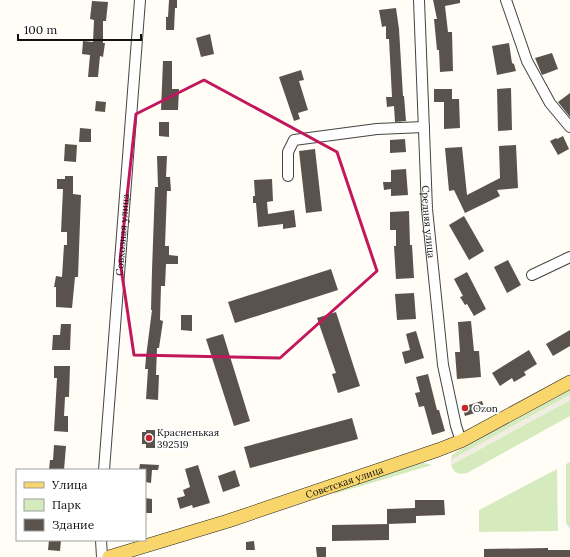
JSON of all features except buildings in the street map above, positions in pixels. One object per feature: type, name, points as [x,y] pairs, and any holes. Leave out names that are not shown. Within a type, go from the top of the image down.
[{"type":"main road","name":"Советская улица","points":[[108,557],[234,519],[461,441],[570,382]]},
{"type":"street","name":"Совхозная улица","points":[[104,469],[140,0]]},
{"type":"street","name":"Средняя улица","points":[[419,0],[428,209],[443,365],[456,426],[461,441]]},
{"type":"street","points":[[506,0],[527,61],[550,103],[570,127]]},
{"type":"street","points":[[288,176],[288,152],[294,140],[377,129],[424,127]]},
{"type":"street","points":[[532,275],[570,257]]},
{"type":"street","points":[[101,541],[102,557]]},
{"type":"highlighted area","points":[[204,80],[337,152],[377,271],[280,358],[134,355],[120,261],[136,114]]},
{"type":"green space","points":[[570,390],[570,395],[451,460],[452,455],[456,452]]},
{"type":"green space","points":[[570,400],[570,416],[467,473],[457,473],[452,468],[451,465]]},
{"type":"green space","points":[[570,462],[570,529],[566,523],[566,464]]},
{"type":"green space","points":[[424,463],[432,465],[334,494],[334,492]]},
{"type":"green space","points":[[557,469],[558,531],[479,532],[479,510]]},
{"type":"shaded area","points":[[570,395],[570,400],[451,465],[451,460]]},
{"type":"place","name":"Ozon","points":[[465,408]]},
{"type":"place","name":"Красненькая 392519","points":[[149,438]]}]
